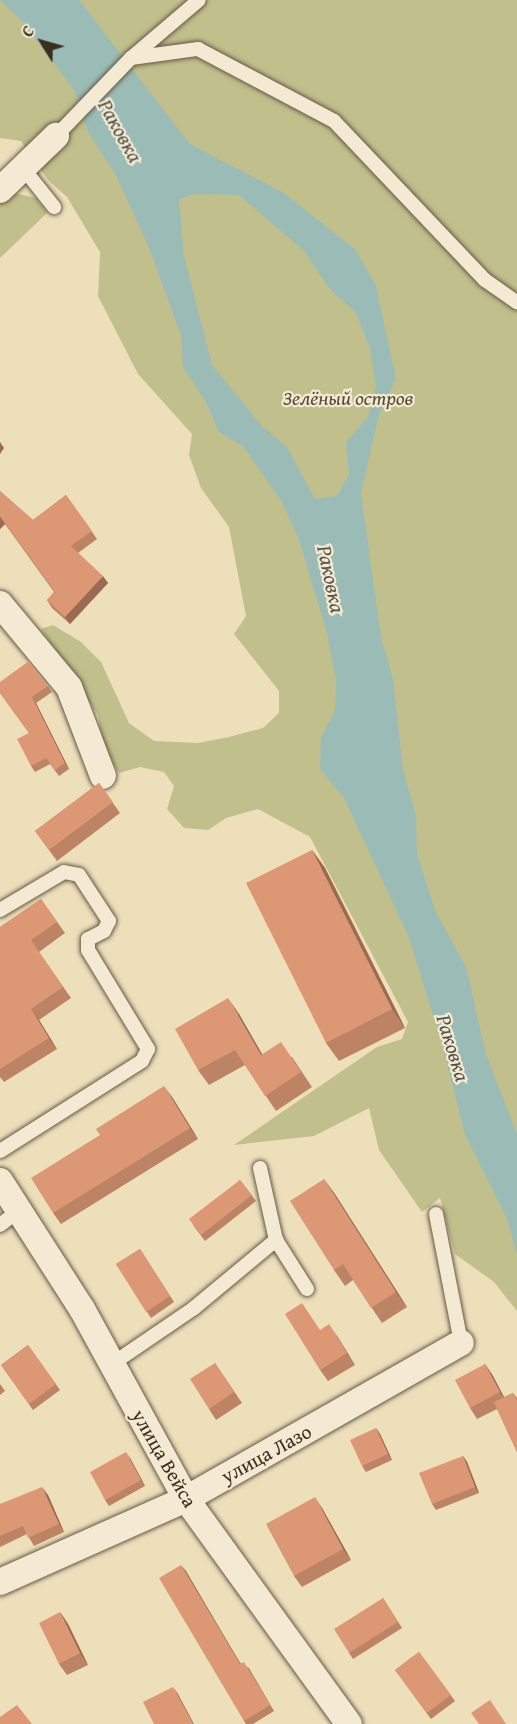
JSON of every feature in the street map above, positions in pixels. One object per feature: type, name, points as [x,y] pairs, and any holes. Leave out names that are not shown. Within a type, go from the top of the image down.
[{"type":"street","points":[[0,190],[56,136]]},
{"type":"street","points":[[0,604],[69,687],[103,776]]},
{"type":"street","name":"улица Вейса","points":[[0,1180],[9,1217],[112,1364],[186,1499],[349,1724]]},
{"type":"street","name":"улица Лазо","points":[[0,1582],[186,1499],[461,1343]]},
{"type":"lane","points":[[56,136],[131,58],[199,0]]},
{"type":"lane","points":[[131,58],[198,49],[334,121],[485,280],[517,302]]},
{"type":"lane","points":[[23,168],[54,207]]},
{"type":"lane","points":[[0,910],[64,872],[79,874],[109,921],[104,932],[88,939],[88,950],[148,1049],[142,1061],[0,1151]]},
{"type":"lane","points":[[260,1168],[276,1240],[307,1289]]},
{"type":"lane","points":[[436,1214],[461,1343]]},
{"type":"lane","points":[[112,1364],[194,1308],[276,1240]]},
{"type":"green space","name":"Зелёный остров","points":[[0,0],[517,0],[517,1311],[494,1282],[455,1254],[440,1198],[422,1212],[379,1150],[369,1108],[314,1136],[234,1145],[377,1047],[402,1039],[408,1022],[310,837],[258,809],[226,818],[208,830],[184,828],[167,809],[174,786],[164,772],[140,767],[119,773],[103,746],[98,715],[41,629],[53,625],[81,642],[101,662],[129,723],[154,741],[198,743],[229,737],[263,728],[279,713],[279,691],[234,634],[246,616],[229,527],[201,488],[189,455],[192,434],[138,374],[98,296],[100,252],[67,197],[48,180],[21,141],[0,138]]},
{"type":"green space","points":[[0,190],[36,198],[47,213],[0,258]]},
{"type":"water","name":"Раковка","points":[[0,0],[79,0],[190,144],[284,193],[356,250],[376,286],[396,379],[379,415],[361,493],[381,637],[393,679],[403,770],[416,815],[417,854],[435,910],[466,967],[486,1054],[517,1134],[517,1255],[507,1219],[465,1135],[442,1044],[408,935],[344,798],[320,769],[321,737],[335,710],[336,680],[327,633],[299,540],[282,502],[243,446],[219,432],[206,402],[183,367],[181,336],[150,250],[116,175],[88,132],[74,90],[22,21]],"holes":[[[195,194],[239,195],[304,251],[329,288],[356,313],[370,348],[376,386],[368,417],[346,442],[349,474],[337,496],[315,499],[287,447],[261,425],[212,365],[184,256],[179,199]]]},
{"type":"building","points":[[0,491],[33,520],[66,495],[92,531],[71,546],[103,576],[65,617],[47,600],[55,592],[0,516]]},
{"type":"building","points":[[29,661],[48,686],[32,697],[65,763],[55,770],[46,758],[31,766],[17,739],[29,733],[0,693],[0,682]]},
{"type":"building","points":[[99,783],[113,802],[49,850],[35,831]]},
{"type":"building","points":[[312,850],[392,1009],[326,1043],[246,883]]},
{"type":"building","points":[[41,899],[57,922],[31,940],[63,987],[31,1009],[49,1038],[0,1069],[0,927]]},
{"type":"building","points":[[228,998],[261,1055],[281,1042],[301,1072],[265,1096],[235,1050],[198,1070],[175,1029]]},
{"type":"building","points":[[164,1086],[190,1128],[53,1213],[31,1178],[100,1135],[96,1129]]},
{"type":"building","points":[[324,1179],[396,1292],[371,1308],[343,1264],[334,1270],[290,1201]]},
{"type":"building","points":[[240,1180],[252,1195],[201,1235],[189,1219]]},
{"type":"building","points":[[140,1249],[170,1296],[146,1312],[116,1264]]},
{"type":"building","points":[[302,1303],[320,1330],[329,1324],[347,1353],[320,1370],[285,1314]]},
{"type":"building","points":[[28,1345],[56,1384],[29,1404],[1,1365]]},
{"type":"building","points":[[215,1363],[234,1392],[209,1409],[190,1379]]},
{"type":"building","points":[[485,1364],[500,1392],[470,1408],[455,1380]]},
{"type":"building","points":[[513,1393],[517,1401],[517,1452],[494,1402]]},
{"type":"building","points":[[376,1428],[388,1454],[362,1466],[350,1440]]},
{"type":"building","points":[[126,1452],[141,1480],[105,1500],[90,1472]]},
{"type":"building","points":[[463,1456],[475,1487],[432,1504],[419,1473]]},
{"type":"building","points":[[42,1487],[59,1524],[28,1538],[23,1526],[0,1536],[0,1504]]},
{"type":"building","points":[[315,1497],[343,1549],[294,1576],[266,1524]]},
{"type":"building","points":[[181,1565],[240,1664],[244,1662],[270,1705],[244,1721],[159,1578]]},
{"type":"building","points":[[383,1598],[398,1622],[349,1653],[334,1629]]},
{"type":"building","points":[[60,1612],[80,1653],[59,1664],[39,1623]]},
{"type":"building","points":[[419,1652],[451,1695],[427,1713],[395,1670]]},
{"type":"building","points":[[173,1687],[193,1724],[154,1724],[143,1702]]},
{"type":"building","points":[[490,1700],[506,1724],[479,1724],[471,1713]]},
{"type":"building","points":[[17,1705],[32,1724],[0,1724],[0,1717]]}]
